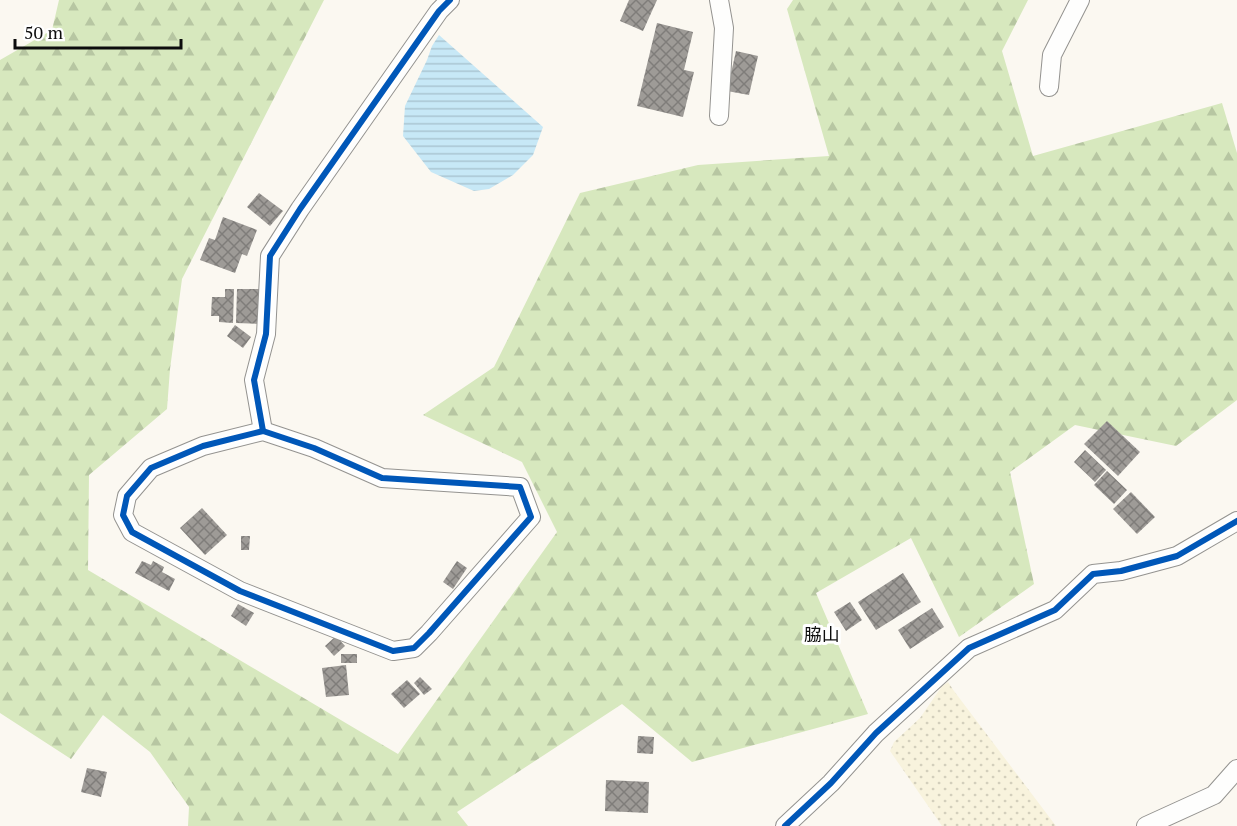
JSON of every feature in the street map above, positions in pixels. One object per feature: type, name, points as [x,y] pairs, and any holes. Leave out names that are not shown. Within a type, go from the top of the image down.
[{"type":"street","points":[[263,431],[254,380],[266,334],[270,256],[300,209],[439,11],[450,0]]},
{"type":"street","points":[[719,0],[724,28],[719,116]]},
{"type":"street","points":[[1049,87],[1052,55],[1080,0]]},
{"type":"street","points":[[263,431],[314,448],[382,478],[520,487],[531,517],[414,648],[393,651],[240,591],[132,532],[123,515],[127,496],[152,468],[203,446],[263,431]]},
{"type":"street","points":[[785,826],[831,783],[876,733],[969,648],[1055,610],[1093,574],[1121,571],[1177,556],[1237,521]]},
{"type":"street","points":[[1146,826],[1214,795],[1237,769]]},
{"type":"shaded area","points":[[948,682],[1056,826],[942,826],[890,751],[894,742],[920,718],[942,686]]},
{"type":"green space","points":[[59,0],[324,0],[182,279],[167,409],[89,475],[88,570],[398,754],[557,532],[522,462],[423,415],[494,367],[580,193],[698,165],[829,156],[787,9],[793,0],[1028,0],[1002,51],[1033,156],[1222,103],[1237,153],[1237,400],[1176,446],[1075,425],[1010,472],[1034,584],[959,637],[911,538],[816,593],[868,714],[692,762],[622,704],[457,812],[468,826],[188,826],[189,807],[150,752],[103,715],[71,759],[0,713],[0,60],[52,30]]},
{"type":"water","points":[[439,35],[543,127],[533,155],[513,175],[489,189],[474,191],[431,172],[403,136],[405,106]]},
{"type":"building","points":[[629,0],[657,0],[643,31],[620,21]]},
{"type":"building","points":[[657,23],[693,32],[684,70],[694,72],[683,117],[637,106]]},
{"type":"building","points":[[736,51],[758,56],[749,95],[727,91]]},
{"type":"building","points":[[259,193],[283,211],[270,226],[247,207]]},
{"type":"building","points":[[223,217],[257,230],[247,256],[242,254],[235,273],[200,260],[209,238],[215,240]]},
{"type":"building","points":[[225,289],[234,289],[233,323],[219,322],[219,316],[211,316],[212,297],[225,297]]},
{"type":"building","points":[[237,289],[261,289],[260,324],[236,323]]},
{"type":"building","points":[[235,325],[251,337],[243,348],[227,336]]},
{"type":"building","points":[[1107,421],[1140,452],[1118,476],[1084,444]]},
{"type":"building","points":[[1085,450],[1106,470],[1095,482],[1074,462]]},
{"type":"building","points":[[1107,471],[1127,490],[1114,504],[1094,485]]},
{"type":"building","points":[[1131,492],[1155,517],[1137,534],[1113,509]]},
{"type":"building","points":[[202,508],[227,535],[205,555],[180,528]]},
{"type":"building","points":[[241,536],[250,536],[249,550],[241,550]]},
{"type":"building","points":[[142,561],[151,565],[153,561],[164,567],[162,572],[175,579],[169,591],[135,573]]},
{"type":"building","points":[[457,561],[467,568],[453,589],[443,582]]},
{"type":"building","points":[[903,573],[921,602],[876,630],[858,602]]},
{"type":"building","points":[[850,602],[862,620],[846,631],[834,612]]},
{"type":"building","points":[[238,604],[254,613],[246,626],[231,616]]},
{"type":"building","points":[[932,608],[944,627],[910,649],[898,630]]},
{"type":"building","points":[[336,636],[345,646],[334,656],[325,646]]},
{"type":"building","points":[[341,654],[357,654],[357,663],[341,663]]},
{"type":"building","points":[[346,665],[349,695],[326,697],[322,668]]},
{"type":"building","points":[[420,677],[432,689],[424,695],[414,683]]},
{"type":"building","points":[[407,680],[420,694],[404,708],[391,694]]},
{"type":"building","points":[[638,736],[654,737],[653,754],[637,753]]},
{"type":"building","points":[[87,768],[107,772],[101,797],[81,792]]},
{"type":"building","points":[[606,780],[649,782],[648,813],[605,811]]},
{"type":"cycle path","points":[[263,431],[254,380],[266,334],[270,256],[300,209],[439,11],[450,0]]},
{"type":"cycle path","points":[[263,431],[314,448],[382,478],[520,487],[531,517],[414,648],[393,651],[240,591],[132,532],[123,515],[127,496],[151,468],[203,446],[263,431]]},
{"type":"cycle path","points":[[785,826],[831,783],[876,733],[969,648],[1055,610],[1093,574],[1121,571],[1177,556],[1237,521]]},
{"type":"district","name":"脇山","points":[[822,634]]}]
